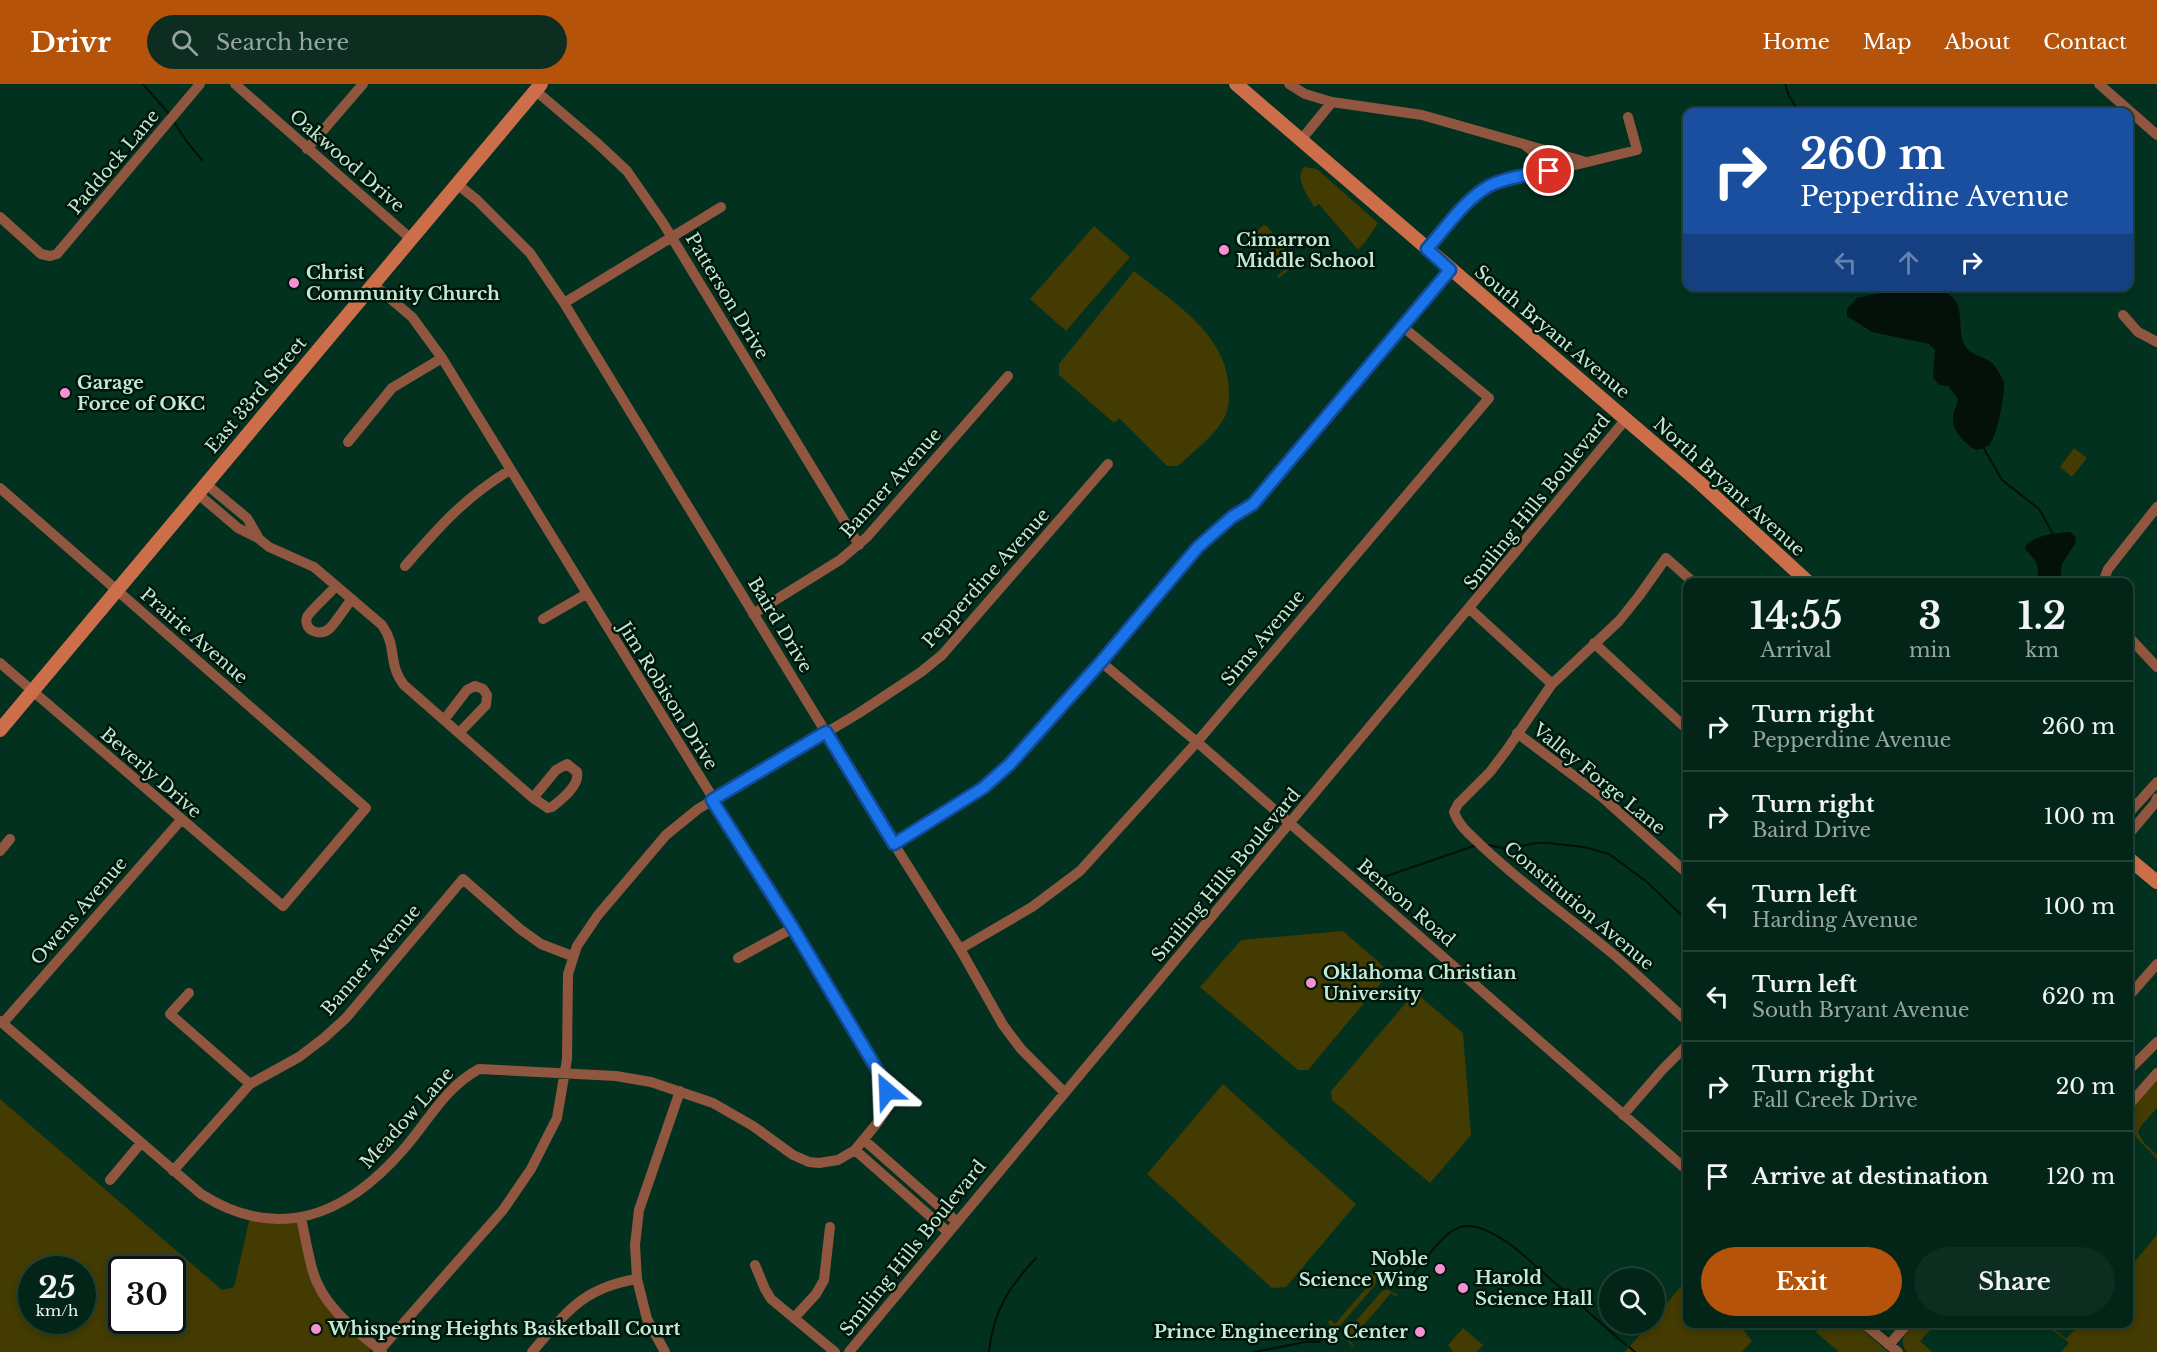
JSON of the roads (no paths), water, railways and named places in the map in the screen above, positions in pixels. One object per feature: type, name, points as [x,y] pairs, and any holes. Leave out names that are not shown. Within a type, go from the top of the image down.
[{"type":"street","name":"Paddock Lane","points":[[0,217],[40,254],[50,256],[64,248],[200,84]]},
{"type":"street","name":"Oakwood Drive","points":[[235,84],[411,239]]},
{"type":"street","points":[[307,149],[363,84]]},
{"type":"street","name":"South Bryant Avenue","points":[[1236,84],[1626,419]]},
{"type":"street","points":[[1289,84],[1305,94],[1332,102],[1422,115],[1586,162]]},
{"type":"street","points":[[2099,84],[2126,108]]},
{"type":"street","name":"East 33rd Street","points":[[0,730],[538,87]]},
{"type":"street","name":"Patterson Drive","points":[[538,87],[627,171],[672,237],[859,545]]},
{"type":"street","points":[[1301,140],[1332,102]]},
{"type":"street","points":[[2133,114],[2157,135]]},
{"type":"street","points":[[1427,249],[1465,205],[1478,193],[1492,185],[1637,150],[1628,117]]},
{"type":"street","points":[[1523,144],[1535,154],[1537,160],[1535,169],[1530,175]]},
{"type":"street","name":"Baird Drive","points":[[458,184],[530,252],[564,303],[960,949],[1003,1025],[1021,1049],[1064,1092]]},
{"type":"street","points":[[564,303],[721,207]]},
{"type":"street","points":[[894,844],[983,788],[1020,754],[1198,547],[1232,517],[1253,504],[1450,270]]},
{"type":"street","name":"Jim Robison Drive","points":[[373,284],[412,317],[442,358],[712,800],[793,928],[884,1083],[887,1098],[885,1111],[855,1150]]},
{"type":"street","points":[[2123,315],[2138,332],[2157,342]]},
{"type":"street","name":"Sims Avenue","points":[[960,949],[1032,907],[1080,871],[1197,742],[1489,398],[1403,327]]},
{"type":"street","points":[[348,442],[392,388],[442,358]]},
{"type":"street","name":"Banner Avenue","points":[[753,614],[840,560],[859,545],[1008,376]]},
{"type":"street","name":"North Bryant Avenue","points":[[1626,419],[1804,578]]},
{"type":"street","name":"Smiling Hills Boulevard","points":[[849,1352],[1626,419]]},
{"type":"street","name":"Pepperdine Avenue","points":[[380,1351],[503,1210],[531,1169],[557,1118],[565,1074],[568,1029],[566,986],[572,956],[582,936],[598,915],[666,835],[698,809],[900,687],[942,655],[1108,464]]},
{"type":"street","points":[[405,566],[455,510],[481,488],[510,470]]},
{"type":"street","name":"Prairie Avenue","points":[[0,488],[366,808],[283,906]]},
{"type":"street","points":[[202,489],[243,514],[258,538]]},
{"type":"street","points":[[202,489],[234,525],[269,547],[314,567],[382,625],[390,636],[393,647],[393,664],[404,685],[533,798]]},
{"type":"street","points":[[2105,578],[2108,569],[2157,507]]},
{"type":"street","points":[[234,525],[243,514]]},
{"type":"street","points":[[1517,733],[1552,684],[1618,621],[1666,558],[1688,578]]},
{"type":"street","points":[[336,586],[308,615],[309,629],[320,632],[328,630],[352,599]]},
{"type":"street","points":[[543,619],[586,594]]},
{"type":"street","points":[[1470,609],[1552,684]]},
{"type":"street","points":[[2133,642],[2157,668]]},
{"type":"street","points":[[1594,644],[1683,725]]},
{"type":"street","name":"Benson Road","points":[[1101,662],[1197,742],[1683,1166]]},
{"type":"street","name":"Beverly Drive","points":[[0,663],[283,906]]},
{"type":"street","points":[[444,720],[466,690],[475,686],[483,689],[487,694],[486,705],[459,733]]},
{"type":"street","name":"Constitution Avenue","points":[[1517,733],[1490,772],[1458,804],[1454,812],[1460,825],[1498,862],[1629,968],[1683,1017]]},
{"type":"street","name":"Valley Forge Lane","points":[[1517,733],[1595,792],[1683,870]]},
{"type":"street","points":[[2157,783],[2157,788]]},
{"type":"street","points":[[2133,809],[2157,783]]},
{"type":"street","points":[[2133,829],[2157,798]]},
{"type":"street","name":"Owens Avenue","points":[[1,1022],[181,820]]},
{"type":"street","points":[[0,851],[10,839]]},
{"type":"street","points":[[2133,862],[2157,882]]},
{"type":"street","name":"Banner Avenue","points":[[173,1171],[250,1084],[299,1057],[346,1018],[463,879],[520,930],[541,945],[572,956]]},
{"type":"street","points":[[738,958],[793,928]]},
{"type":"street","points":[[2133,991],[2157,964]]},
{"type":"street","points":[[189,993],[171,1014],[250,1084]]},
{"type":"street","name":"Meadow Lane","points":[[1,1022],[201,1194],[229,1210],[255,1218],[301,1218],[327,1209],[354,1195],[375,1180],[403,1151],[445,1096],[463,1078],[479,1069],[616,1076],[651,1082],[713,1103],[753,1126],[793,1155],[808,1162],[838,1160],[855,1150]]},
{"type":"street","points":[[2133,1066],[2157,1042]]},
{"type":"street","points":[[1623,1115],[1683,1049]]},
{"type":"street","points":[[2133,1092],[2157,1073]]},
{"type":"street","points":[[665,1352],[647,1319],[637,1279],[635,1245],[639,1210],[680,1091]]},
{"type":"street","points":[[864,1140],[956,1221]]},
{"type":"street","points":[[110,1180],[141,1143]]},
{"type":"street","points":[[855,1150],[948,1232]]},
{"type":"street","points":[[301,1218],[314,1274],[325,1297],[342,1318],[380,1351]]},
{"type":"street","points":[[794,1318],[816,1294],[824,1280],[830,1227]]},
{"type":"street","points":[[755,1265],[767,1294],[835,1352]]},
{"type":"street","points":[[532,1352],[581,1299],[615,1282],[637,1279]]},
{"type":"street","points":[[1869,1328],[1893,1348],[1905,1328]]},
{"type":"waterway","points":[[143,84],[169,114]]},
{"type":"waterway","points":[[1785,84],[1796,108]]},
{"type":"waterway","points":[[174,122],[202,160]]},
{"type":"waterway","points":[[1983,447],[2002,480],[2039,509],[2053,534]]},
{"type":"waterway","points":[[1488,845],[1507,849],[1548,843],[1584,847],[1609,854],[1647,882],[1683,914]]},
{"type":"waterway","points":[[1378,879],[1477,845]]},
{"type":"waterway","points":[[1411,1276],[1446,1236],[1466,1226],[1479,1228],[1514,1247],[1626,1345]]},
{"type":"waterway","points":[[989,1352],[994,1324],[1004,1301],[1018,1279],[1036,1258]]},
{"type":"waterway","points":[[1255,1352],[1305,1342],[1320,1342]]},
{"type":"waterway","points":[[1629,1347],[1635,1352]]},
{"type":"place","name":"Cimarron Middle School","points":[[1224,250]]},
{"type":"place","name":"Christ Community Church","points":[[294,283]]},
{"type":"place","name":"Garage Force of OKC","points":[[65,393]]},
{"type":"place","name":"Oklahoma Christian University","points":[[1311,983]]},
{"type":"place","name":"Noble Science Wing","points":[[1440,1269]]},
{"type":"place","name":"Harold Science Hall","points":[[1463,1288]]},
{"type":"place","name":"Whispering Heights Basketball Court","points":[[316,1329]]},
{"type":"place","name":"Prince Engineering Center","points":[[1420,1332]]}]
